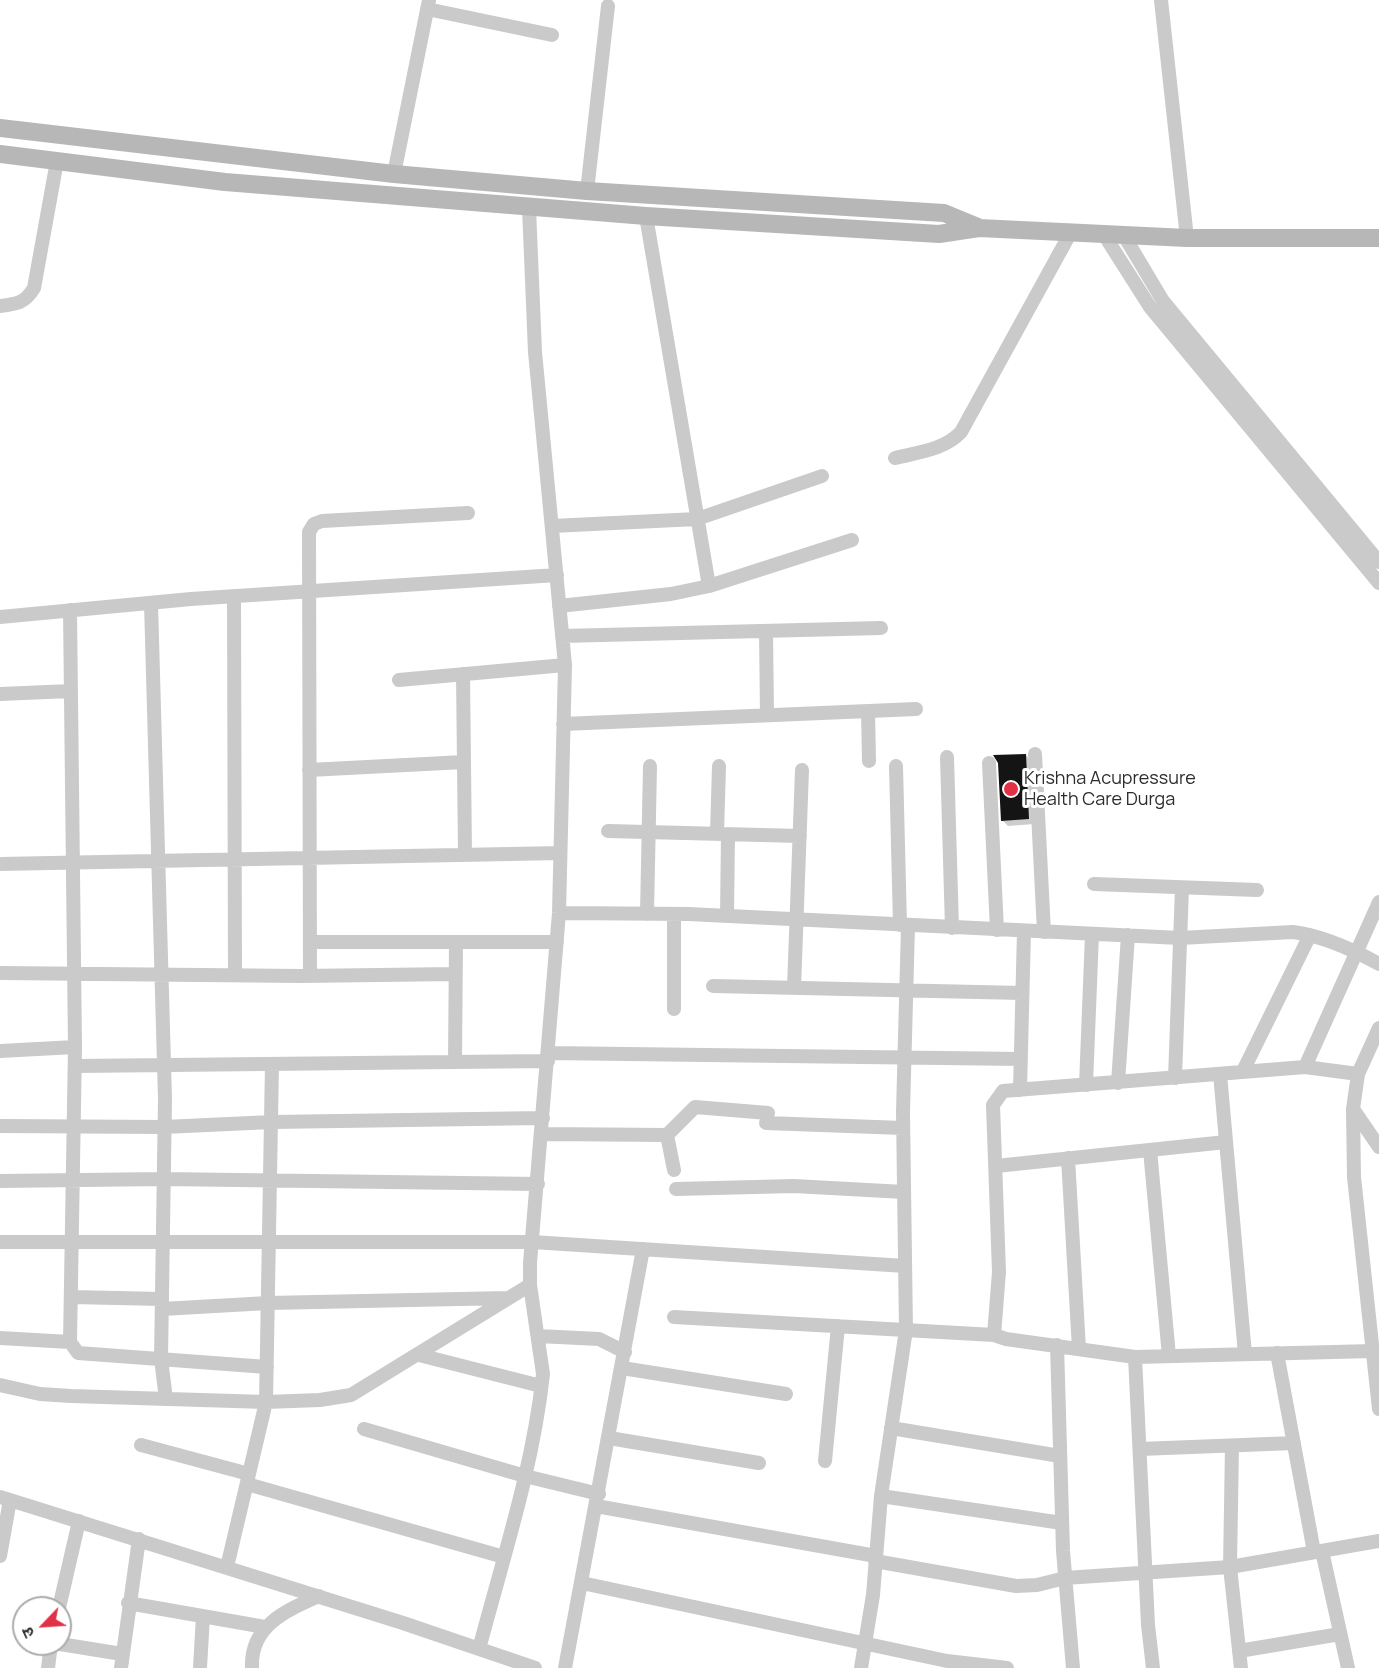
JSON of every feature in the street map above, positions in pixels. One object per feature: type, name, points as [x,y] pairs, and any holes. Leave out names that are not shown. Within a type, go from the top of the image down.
[{"type":"main road","points":[[0,129],[394,174],[587,191],[944,213],[980,228]]},
{"type":"main road","points":[[0,154],[225,182],[529,208],[939,234],[980,228],[1187,238],[1379,238]]},
{"type":"street","points":[[1161,0],[1187,238]]},
{"type":"street","points":[[394,174],[428,5],[552,35]]},
{"type":"street","points":[[587,191],[608,6]]},
{"type":"street","points":[[0,306],[19,304],[28,298],[34,288],[57,161]]},
{"type":"street","points":[[479,1649],[534,1446],[541,1386],[538,1336],[530,1285],[559,913],[565,665],[535,352],[529,208]]},
{"type":"street","points":[[646,216],[709,586]]},
{"type":"street","points":[[895,458],[942,447],[951,443],[961,432],[1071,232]]},
{"type":"street","points":[[1103,233],[1150,307],[1379,583]]},
{"type":"street","points":[[1123,234],[1163,301],[1379,562]]},
{"type":"street","points":[[552,526],[697,519],[822,476]]},
{"type":"street","points":[[310,976],[309,532],[314,524],[322,521],[468,513]]},
{"type":"street","points":[[559,606],[671,594],[709,586],[852,540]]},
{"type":"street","points":[[0,617],[234,596],[556,575]]},
{"type":"street","points":[[234,596],[235,975]]},
{"type":"street","points":[[151,603],[164,1127],[161,1359],[166,1399]]},
{"type":"street","points":[[70,610],[75,974],[70,1342],[78,1353],[267,1367]]},
{"type":"street","points":[[562,636],[881,628]]},
{"type":"street","points":[[766,631],[767,715]]},
{"type":"street","points":[[399,680],[565,665]]},
{"type":"street","points":[[463,674],[465,854]]},
{"type":"street","points":[[0,694],[70,691]]},
{"type":"street","points":[[563,724],[916,709]]},
{"type":"street","points":[[868,711],[869,761]]},
{"type":"street","points":[[1035,754],[1044,932]]},
{"type":"street","points":[[947,757],[952,928]]},
{"type":"street","points":[[309,770],[464,762]]},
{"type":"street","points":[[988,764],[997,930]]},
{"type":"street","points":[[647,914],[650,766]]},
{"type":"street","points":[[719,766],[727,916]]},
{"type":"street","points":[[861,1668],[876,1559],[881,1496],[906,1330],[903,1128],[906,989],[896,766]]},
{"type":"street","points":[[794,988],[802,770]]},
{"type":"street","points":[[608,831],[800,836]]},
{"type":"street","points":[[0,864],[309,856],[561,853]]},
{"type":"street","points":[[1094,884],[1257,890]]},
{"type":"street","points":[[1175,1078],[1182,888]]},
{"type":"street","points":[[1305,1067],[1379,903]]},
{"type":"street","points":[[559,913],[727,916],[1180,938],[1293,932],[1310,934],[1357,952],[1379,964]]},
{"type":"street","points":[[674,914],[674,1010]]},
{"type":"street","points":[[1020,1090],[1023,931]]},
{"type":"street","points":[[1086,1085],[1092,934]]},
{"type":"street","points":[[1243,1071],[1310,934]]},
{"type":"street","points":[[1118,1083],[1128,935]]},
{"type":"street","points":[[310,942],[557,942]]},
{"type":"street","points":[[455,1062],[456,942]]},
{"type":"street","points":[[0,973],[310,976],[455,974]]},
{"type":"street","points":[[713,986],[1022,993]]},
{"type":"street","points":[[1379,1028],[1358,1074],[1353,1109],[1354,1177],[1379,1409]]},
{"type":"street","points":[[0,1051],[75,1047]]},
{"type":"street","points":[[75,1066],[455,1062],[548,1057],[1021,1059]]},
{"type":"street","points":[[227,1567],[266,1402],[273,1064]]},
{"type":"street","points":[[994,1335],[999,1272],[993,1106],[1003,1091],[1305,1067],[1358,1074]]},
{"type":"street","points":[[1220,1074],[1245,1354]]},
{"type":"street","points":[[542,1134],[667,1135],[695,1107],[767,1118],[903,1128]]},
{"type":"street","points":[[1353,1109],[1379,1147]]},
{"type":"street","points":[[0,1126],[164,1127],[272,1122],[543,1118]]},
{"type":"street","points":[[667,1135],[674,1170]]},
{"type":"street","points":[[996,1166],[1226,1142]]},
{"type":"street","points":[[1150,1150],[1169,1356]]},
{"type":"street","points":[[1068,1158],[1079,1349]]},
{"type":"street","points":[[0,1181],[164,1179],[538,1184]]},
{"type":"street","points":[[676,1189],[794,1186],[904,1192]]},
{"type":"street","points":[[0,1242],[162,1244],[532,1242],[905,1266]]},
{"type":"street","points":[[565,1668],[643,1249]]},
{"type":"street","points":[[0,1385],[40,1394],[266,1402],[320,1400],[351,1395],[530,1285]]},
{"type":"street","points":[[71,1297],[162,1304],[510,1298]]},
{"type":"street","points":[[674,1317],[994,1335],[1006,1339],[1135,1357],[1373,1351]]},
{"type":"street","points":[[825,1461],[838,1326]]},
{"type":"street","points":[[538,1336],[598,1339],[625,1352]]},
{"type":"street","points":[[0,1338],[70,1342]]},
{"type":"street","points":[[1057,1345],[1062,1523],[1074,1668]]},
{"type":"street","points":[[1276,1353],[1293,1443],[1348,1668]]},
{"type":"street","points":[[419,1355],[541,1386]]},
{"type":"street","points":[[1135,1357],[1153,1668]]},
{"type":"street","points":[[622,1368],[786,1394]]},
{"type":"street","points":[[891,1428],[1060,1456]]},
{"type":"street","points":[[364,1429],[598,1500],[1016,1586],[1037,1585],[1065,1578],[1230,1567],[1379,1541]]},
{"type":"street","points":[[609,1438],[759,1463]]},
{"type":"street","points":[[1140,1449],[1293,1443]]},
{"type":"street","points":[[141,1445],[504,1557]]},
{"type":"street","points":[[1232,1446],[1230,1567],[1241,1668]]},
{"type":"street","points":[[881,1496],[1062,1523]]},
{"type":"street","points":[[0,1556],[5,1499],[319,1596],[535,1668]]},
{"type":"street","points":[[61,1596],[79,1521]]},
{"type":"street","points":[[72,1647],[121,1661],[139,1539]]},
{"type":"street","points":[[582,1583],[865,1641],[947,1661],[1007,1668]]},
{"type":"street","points":[[252,1668],[255,1644],[265,1628],[287,1610],[319,1596]]},
{"type":"street","points":[[128,1603],[265,1628]]},
{"type":"street","points":[[200,1668],[202,1616]]},
{"type":"street","points":[[1239,1651],[1340,1634]]},
{"type":"building","points":[[1026,754],[1029,819],[1001,821],[998,763],[993,755]]},
{"type":"place","name":"Krishna Acupressure Health Care Durga","points":[[1011,789]]}]
